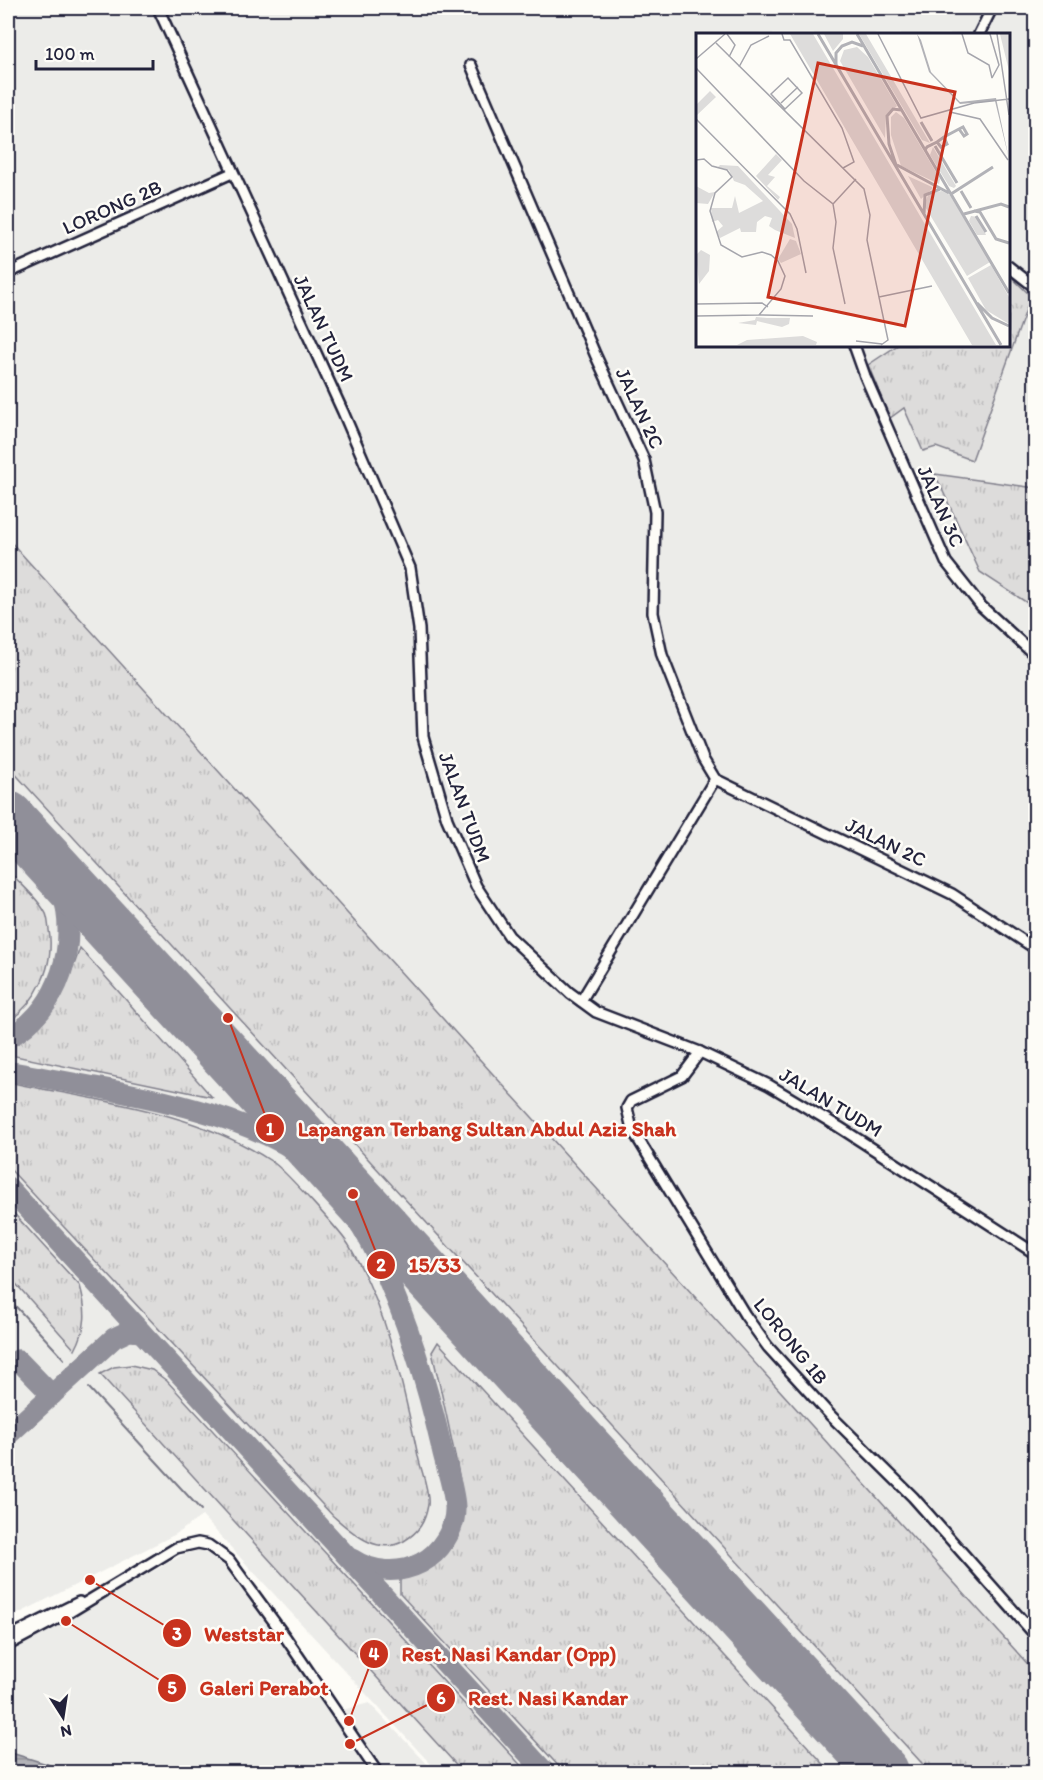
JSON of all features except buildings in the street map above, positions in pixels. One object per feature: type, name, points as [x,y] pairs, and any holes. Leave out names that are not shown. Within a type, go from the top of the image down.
[{"type":"street","name":"JALAN TUDM","points":[[158,8],[343,412],[410,567],[419,630],[423,737],[447,819],[476,886],[499,924],[580,1001],[596,1012],[700,1052],[758,1079],[839,1127],[1035,1254]]},
{"type":"street","points":[[980,33],[992,8]]},
{"type":"street","name":"JALAN 2C","points":[[471,65],[595,354],[644,460],[655,512],[653,613],[662,655],[699,748],[715,779],[952,894],[1035,949]]},
{"type":"street","name":"LORONG 2B","points":[[8,273],[232,173]]},
{"type":"street","points":[[1010,268],[1035,288]]},
{"type":"street","name":"JALAN 3C","points":[[854,346],[915,496],[946,562],[981,606],[1035,656]]},
{"type":"street","points":[[580,1001],[715,779]]},
{"type":"street","name":"LORONG 1B","points":[[700,1052],[682,1076],[631,1101],[627,1108],[632,1129],[745,1315],[768,1347],[831,1416],[913,1497],[1035,1636]]},
{"type":"street","points":[[8,1645],[176,1548],[188,1543],[208,1545],[229,1560],[377,1773]]},
{"type":"street","points":[[8,1637],[67,1606],[95,1596]]},
{"type":"shaded area","points":[[8,8],[1035,8],[1035,1772],[438,1772],[202,1516],[176,1534],[8,1619]]},
{"type":"shaded area","points":[[200,1550],[219,1560],[286,1638],[335,1712],[369,1703],[435,1772],[382,1772],[344,1723],[377,1772],[8,1772],[8,1651],[184,1554]]},
{"type":"shaded area","points":[[8,1752],[65,1772],[25,1772],[8,1767]]},
{"type":"green space","points":[[1010,276],[1031,296],[972,460],[936,447],[923,451],[904,408],[890,418],[868,365],[896,346],[1010,346]]},
{"type":"green space","points":[[935,474],[1035,488],[1035,608],[980,572]]},
{"type":"green space","points":[[8,539],[1035,1672],[1035,1772],[930,1772],[8,766]]},
{"type":"green space","points":[[8,870],[46,914],[50,943],[49,957],[42,982],[27,1004],[8,1022]]},
{"type":"green space","points":[[80,948],[212,1097],[15,1056],[15,1045],[47,1013],[55,1001],[69,977]]},
{"type":"green space","points":[[8,1082],[145,1110],[212,1131],[244,1145],[274,1163],[313,1203],[350,1247],[375,1297],[393,1349],[428,1494],[425,1517],[414,1534],[394,1545],[375,1544],[357,1535],[333,1516],[8,1167]]},
{"type":"green space","points":[[8,1207],[80,1286],[85,1319],[75,1350],[8,1275]]},
{"type":"green space","points":[[438,1342],[831,1772],[564,1772],[400,1594],[400,1580],[425,1569],[443,1556],[454,1542],[461,1525],[461,1487],[432,1352]]},
{"type":"green space","points":[[131,1365],[152,1370],[167,1381],[527,1772],[463,1772],[100,1374],[114,1367]]},
{"type":"waterway","points":[[8,1298],[64,1359]]},
{"type":"waterway","points":[[89,1388],[201,1510]]},
{"type":"taxiway","points":[[8,1038],[26,1026],[53,993],[66,952],[68,931],[61,888],[34,845]]},
{"type":"taxiway","points":[[8,1071],[125,1093],[207,1113],[246,1126],[281,1142],[313,1162]]},
{"type":"taxiway","points":[[301,1137],[357,1218],[395,1296],[422,1371],[452,1485],[455,1507],[450,1532],[440,1547],[421,1563],[404,1569],[386,1570],[369,1567],[352,1559]]},
{"type":"taxiway","points":[[8,1187],[545,1772]]},
{"type":"taxiway","points":[[8,1435],[114,1338],[129,1331],[141,1332]]},
{"type":"taxiway","points":[[8,1365],[18,1360],[52,1395]]},
{"type":"runway","points":[[8,817],[883,1772]]},
{"type":"place","name":"Lapangan Terbang Sultan Abdul Aziz Shah","points":[[228,1018]]},
{"type":"place","name":"15/33","points":[[353,1194]]},
{"type":"place","name":"Weststar","points":[[90,1580]]},
{"type":"place","name":"Galeri Perabot","points":[[66,1621]]},
{"type":"place","name":"Rest. Nasi Kandar (Opp)","points":[[349,1721]]},
{"type":"place","name":"Rest. Nasi Kandar","points":[[350,1744]]}]
